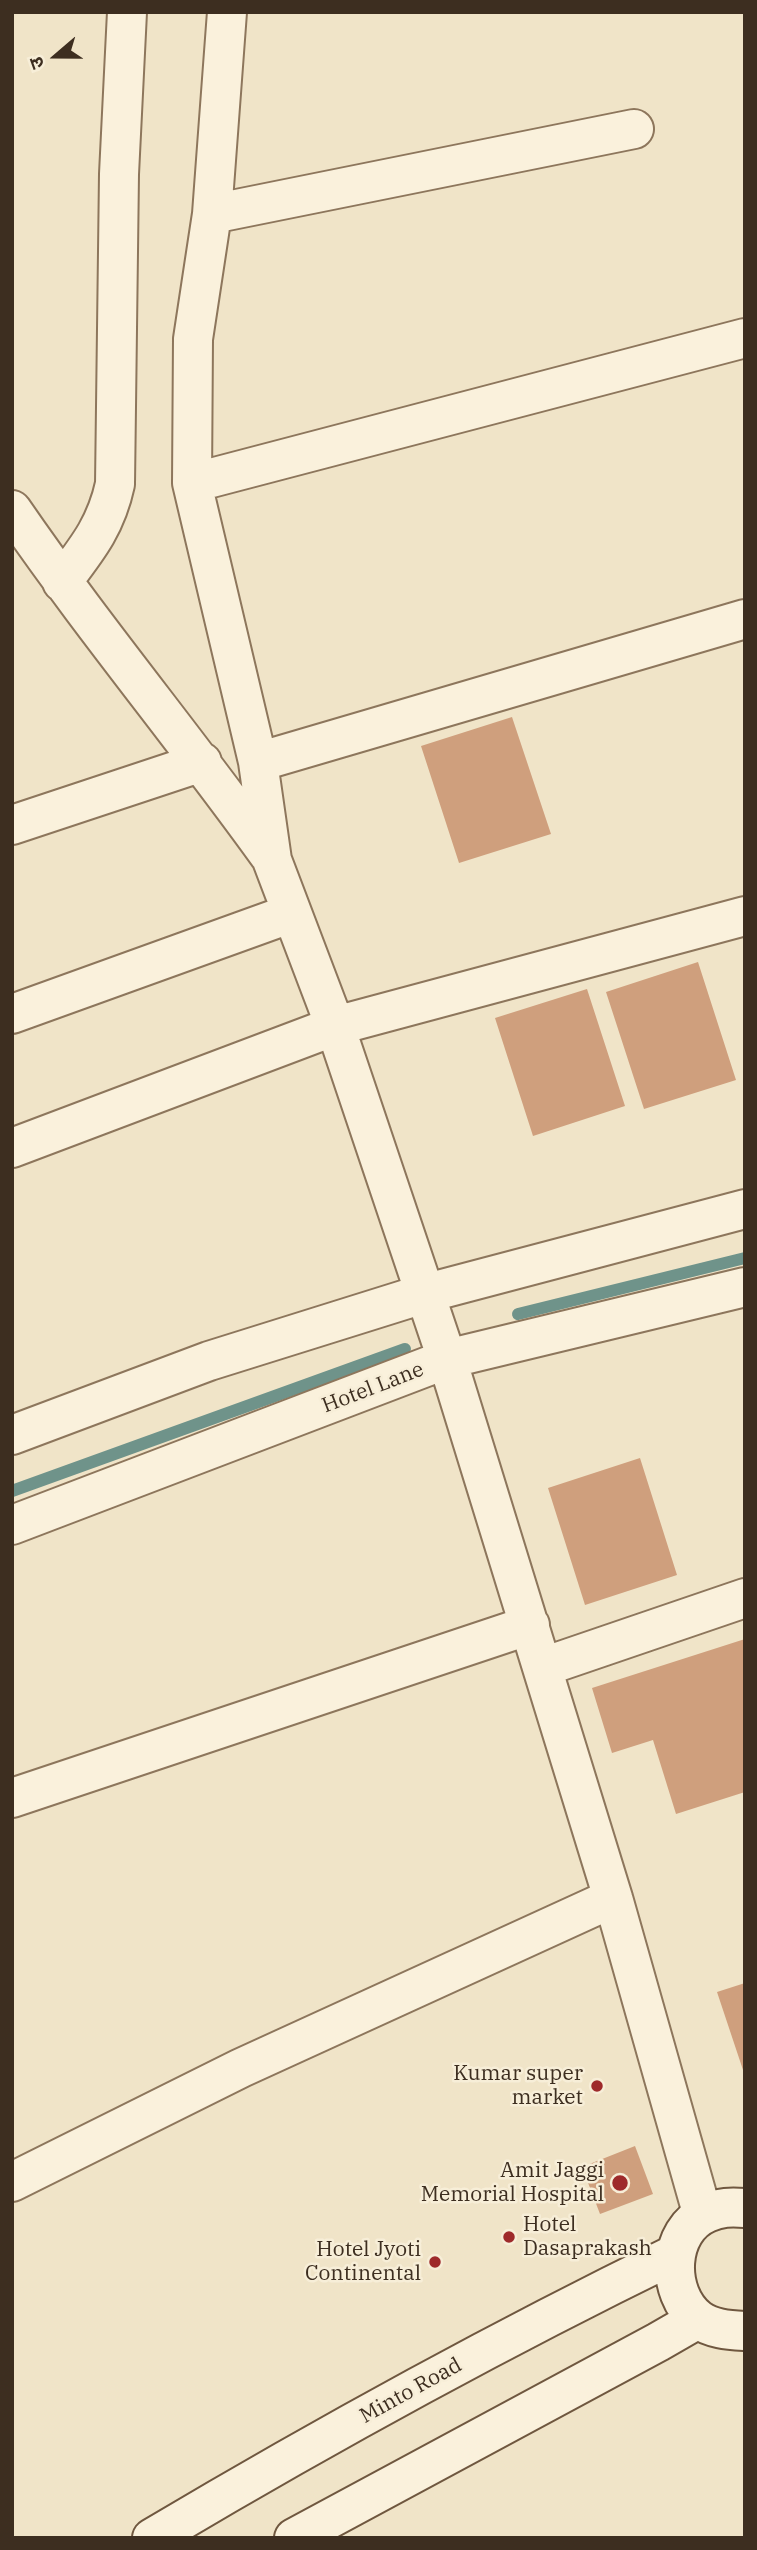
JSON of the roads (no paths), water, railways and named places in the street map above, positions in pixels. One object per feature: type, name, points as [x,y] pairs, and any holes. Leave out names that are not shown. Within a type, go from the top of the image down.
[{"type":"street","points":[[62,582],[97,536],[115,484],[119,174],[127,12]]},
{"type":"street","points":[[227,12],[212,214],[193,339],[192,483],[258,762],[272,860],[335,1026],[447,1359],[543,1667],[613,1899],[699,2202],[705,2213]]},
{"type":"street","points":[[212,214],[634,129]]},
{"type":"street","points":[[192,483],[745,338]]},
{"type":"street","points":[[12,510],[62,582],[202,762],[272,860]]},
{"type":"street","points":[[258,762],[745,619]]},
{"type":"street","points":[[12,825],[202,762]]},
{"type":"street","points":[[12,1014],[292,913]]},
{"type":"street","points":[[12,1149],[335,1026],[745,916]]},
{"type":"street","points":[[12,1435],[209,1361],[423,1294],[745,1209]]},
{"type":"street","name":"Hotel Lane","points":[[12,1525],[447,1359],[745,1287]]},
{"type":"street","points":[[543,1667],[745,1598]]},
{"type":"street","points":[[12,1798],[530,1625]]},
{"type":"street","points":[[12,2182],[241,2068],[613,1899]]},
{"type":"street","points":[[745,2208],[726,2207],[705,2213],[685,2232],[675,2253],[675,2278],[682,2301],[698,2319],[720,2329],[745,2330]]},
{"type":"street","name":"Minto Road","points":[[152,2538],[245,2482],[544,2318],[675,2253]]},
{"type":"street","points":[[294,2538],[698,2319]]},
{"type":"waterway","points":[[518,1314],[745,1258]]},
{"type":"waterway","points":[[12,1491],[405,1349]]},
{"type":"place","name":"Kumar super market","points":[[597,2086]]},
{"type":"place","name":"Amit Jaggi Memorial Hospital","points":[[620,2183]]},
{"type":"place","name":"Hotel Dasaprakash","points":[[509,2237]]},
{"type":"place","name":"Hotel Jyoti Continental","points":[[435,2262]]}]
